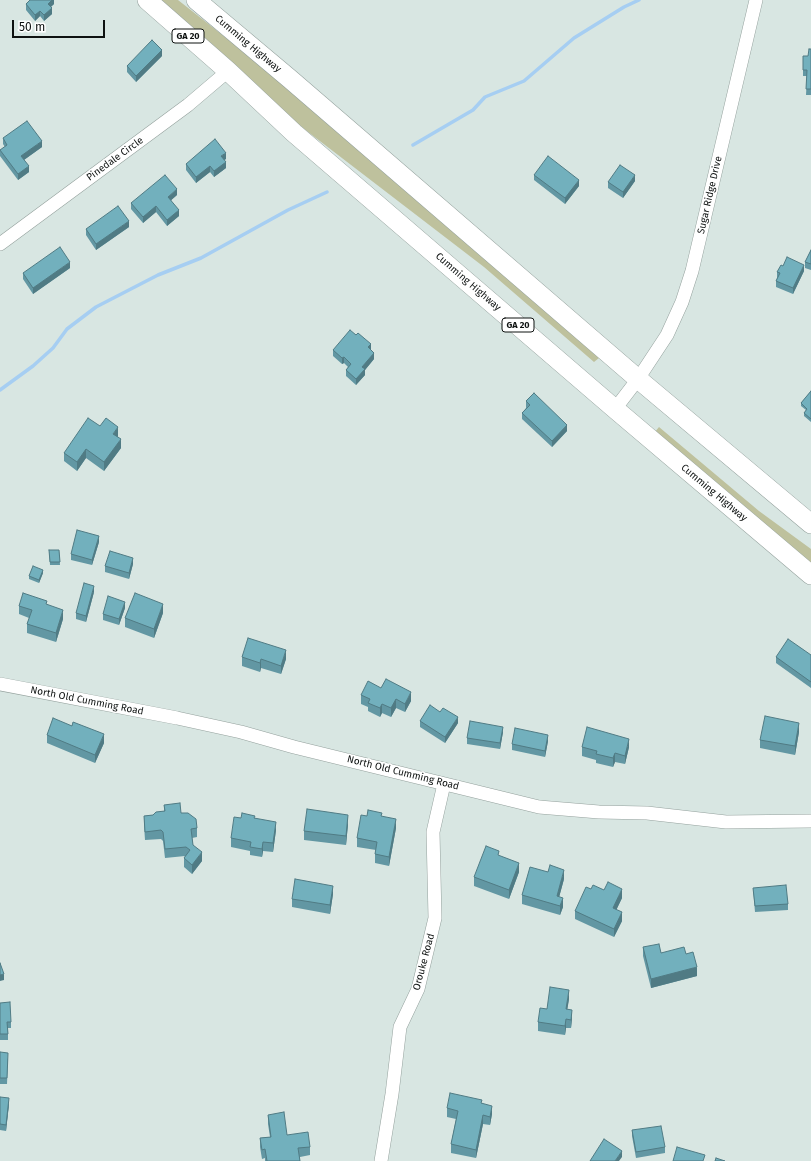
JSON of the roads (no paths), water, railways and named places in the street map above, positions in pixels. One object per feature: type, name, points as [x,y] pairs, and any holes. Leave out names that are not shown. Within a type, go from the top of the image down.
[{"type":"highway","name":"Cumming Highway","points":[[148,0],[228,71],[294,133],[811,575]]},
{"type":"highway","name":"Cumming Highway","points":[[196,0],[290,79],[638,379],[811,524]]},
{"type":"street","name":"Sugar Ridge Drive","points":[[615,409],[638,379],[667,335],[682,302],[692,271],[756,0]]},
{"type":"street","name":"Pinedale Circle","points":[[0,244],[188,105],[228,71]]},
{"type":"street","name":"North Old Cumming Road","points":[[0,684],[177,718],[241,732],[294,747],[539,807],[599,812],[647,813],[726,822],[811,821]]},
{"type":"street","name":"Orouke Road","points":[[381,1161],[392,1094],[400,1027],[418,989],[435,918],[433,832],[444,784]]},
{"type":"waterway","points":[[413,145],[473,110],[485,97],[524,81],[574,38],[624,7],[639,0]]},
{"type":"waterway","points":[[0,390],[33,366],[53,348],[67,329],[96,307],[158,275],[201,258],[288,210],[327,192]]}]
